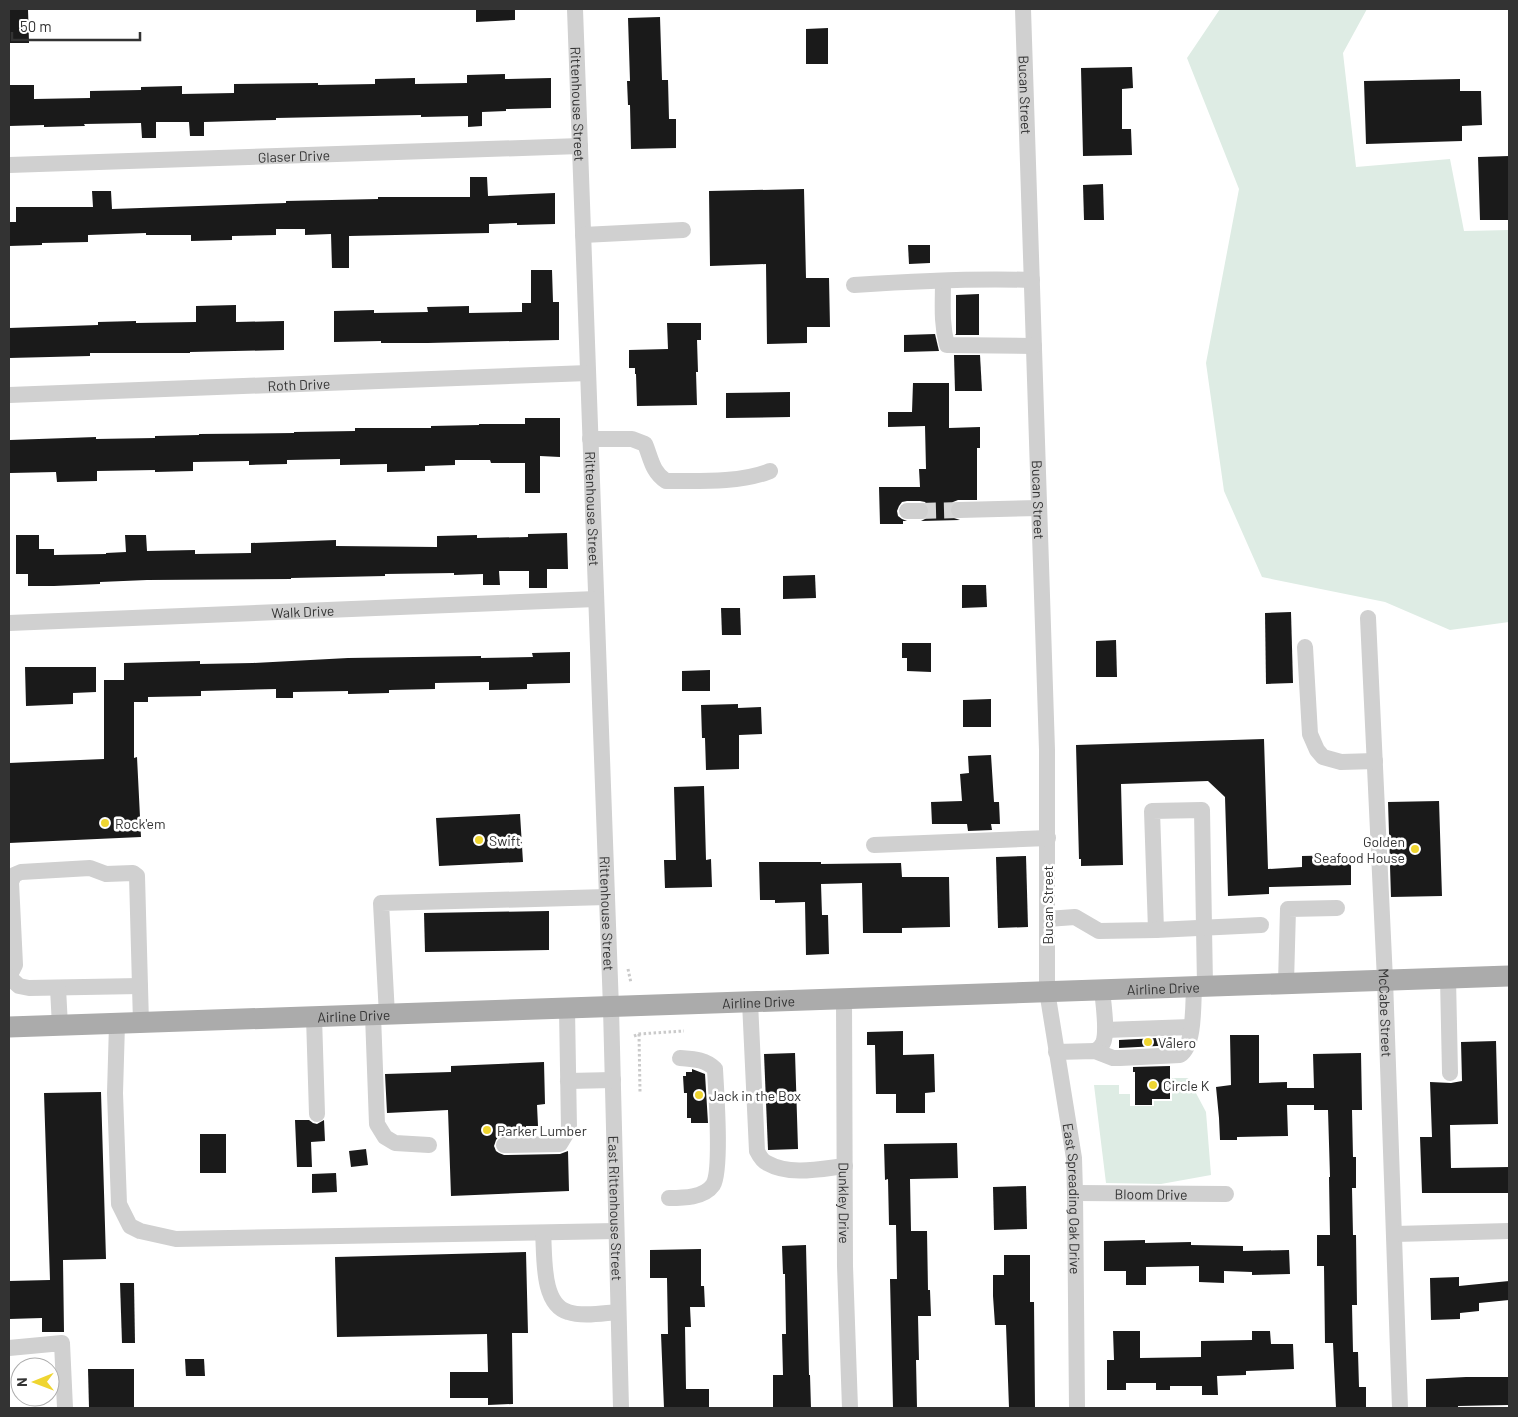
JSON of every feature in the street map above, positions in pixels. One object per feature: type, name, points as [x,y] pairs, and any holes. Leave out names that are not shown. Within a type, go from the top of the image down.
[{"type":"main road","name":"Airline Drive","points":[[9,1027],[1509,976]]},
{"type":"street","name":"Rittenhouse Street","points":[[575,9],[611,1008]]},
{"type":"street","name":"Bucan Street","points":[[1023,9],[1047,741],[1047,991]]},
{"type":"street","name":"Glaser Drive","points":[[9,165],[580,146]]},
{"type":"street","points":[[583,235],[683,230]]},
{"type":"street","points":[[854,285],[1004,279],[1032,280]]},
{"type":"street","points":[[943,281],[942,318],[947,345],[1034,346]]},
{"type":"street","name":"Roth Drive","points":[[9,395],[588,372]]},
{"type":"street","points":[[590,439],[632,439],[645,444],[653,468],[666,481],[743,479],[770,471]]},
{"type":"street","points":[[959,510],[1039,508]]},
{"type":"street","name":"Walk Drive","points":[[9,623],[596,599]]},
{"type":"street","name":"McCabe Street","points":[[1368,618],[1385,980],[1400,1408]]},
{"type":"street","points":[[1305,647],[1310,734],[1317,750],[1323,757],[1341,762],[1375,761]]},
{"type":"street","points":[[1056,1052],[1095,1051],[1113,1058],[1183,1054],[1189,1042],[1200,986],[1204,928],[1202,810],[1152,811],[1156,930]]},
{"type":"street","points":[[874,845],[1048,838]]},
{"type":"street","points":[[140,986],[58,988],[19,986],[9,977],[15,965],[10,879],[21,872],[90,868],[106,874],[133,873],[137,876],[140,986],[141,1023]]},
{"type":"street","points":[[428,1145],[395,1143],[385,1137],[377,1124],[381,902],[607,897]]},
{"type":"street","points":[[1286,983],[1288,909],[1337,908]]},
{"type":"street","points":[[1047,919],[1075,917],[1099,931],[1261,925]]},
{"type":"street","points":[[1448,978],[1450,1073]]},
{"type":"street","points":[[58,988],[60,1026]]},
{"type":"street","points":[[1095,1051],[1103,1044],[1105,1035],[1102,989]]},
{"type":"street","name":"East Spreading Oak Drive","points":[[1047,991],[1074,1158],[1077,1408]]},
{"type":"street","name":"Dunkley Drive","points":[[844,998],[845,1266],[850,1408]]},
{"type":"street","points":[[750,1002],[757,1151],[765,1163],[783,1169],[796,1171],[845,1166]]},
{"type":"street","name":"East Rittenhouse Street","points":[[611,1008],[621,1408]]},
{"type":"street","points":[[504,1145],[560,1144],[569,1129],[567,1009]]},
{"type":"street","points":[[314,1017],[318,1114]]},
{"type":"street","points":[[117,1024],[115,1093],[119,1204],[130,1226],[140,1231],[176,1239],[616,1232]]},
{"type":"street","points":[[1105,1030],[1192,1026]]},
{"type":"street","points":[[669,1198],[700,1195],[712,1186],[717,1175],[718,1108],[715,1068],[703,1061],[680,1058]]},
{"type":"street","points":[[568,1081],[613,1080]]},
{"type":"street","name":"Bloom Drive","points":[[1075,1193],[1226,1194]]},
{"type":"street","points":[[1395,1234],[1509,1231]]},
{"type":"street","points":[[543,1233],[546,1282],[553,1301],[566,1312],[618,1312]]},
{"type":"street","points":[[9,1348],[62,1343],[64,1408]]},
{"type":"path","points":[[634,1036],[640,1034],[684,1032]]},
{"type":"path","points":[[640,1034],[640,1092]]},
{"type":"shaded area","points":[[1220,9],[1367,9],[1343,53],[1356,167],[1450,159],[1464,231],[1509,230],[1509,622],[1450,630],[1385,602],[1262,577],[1224,491],[1206,363],[1239,189],[1187,58]]},
{"type":"shaded area","points":[[1172,1078],[1188,1078],[1206,1112],[1211,1175],[1161,1184],[1106,1183],[1094,1085],[1119,1085],[1119,1094],[1130,1094],[1130,1106],[1154,1106],[1154,1101],[1172,1101]]},
{"type":"building","points":[[9,9],[28,9],[29,43],[9,43]]},
{"type":"building","points":[[476,9],[515,9],[515,20],[476,22]]},
{"type":"building","points":[[660,17],[662,80],[668,80],[669,119],[676,119],[676,148],[631,149],[630,105],[628,105],[627,81],[630,81],[628,18]]},
{"type":"building","points":[[828,28],[828,64],[806,64],[806,29]]},
{"type":"building","points":[[1132,67],[1133,88],[1122,89],[1122,129],[1131,129],[1132,155],[1083,156],[1081,68]]},
{"type":"building","points":[[505,74],[505,79],[551,78],[551,108],[506,109],[506,111],[482,112],[482,126],[468,127],[468,116],[276,118],[276,120],[204,122],[204,136],[190,136],[189,122],[156,122],[156,138],[142,138],[141,123],[44,127],[44,125],[9,126],[9,85],[34,85],[34,99],[90,98],[90,91],[141,90],[141,87],[182,86],[182,94],[234,93],[234,84],[375,84],[375,79],[415,78],[415,84],[467,83],[467,75]]},
{"type":"building","points":[[1460,79],[1460,91],[1481,91],[1482,125],[1462,126],[1462,141],[1366,144],[1364,81]]},
{"type":"building","points":[[1509,156],[1509,220],[1480,220],[1478,157]]},
{"type":"building","points":[[470,177],[487,177],[488,196],[555,193],[555,224],[489,224],[489,233],[349,236],[349,268],[332,268],[331,234],[305,235],[305,229],[276,229],[276,235],[232,236],[232,240],[191,241],[191,235],[146,235],[146,233],[88,235],[88,242],[9,246],[9,222],[16,222],[16,207],[93,207],[92,191],[111,191],[112,209],[378,199],[378,197],[470,197]]},
{"type":"building","points":[[1103,184],[1104,220],[1084,220],[1083,185]]},
{"type":"building","points":[[804,189],[806,278],[829,278],[830,327],[807,327],[807,343],[767,344],[766,264],[710,266],[709,191]]},
{"type":"building","points":[[908,245],[930,245],[930,263],[909,264]]},
{"type":"building","points":[[531,270],[552,270],[553,302],[559,302],[559,340],[428,343],[334,342],[334,311],[374,310],[374,313],[428,312],[427,307],[469,306],[469,313],[522,312],[522,303],[531,303]]},
{"type":"building","points":[[979,294],[979,335],[955,335],[956,295]]},
{"type":"building","points":[[236,305],[236,322],[284,321],[284,350],[190,353],[90,353],[90,356],[9,358],[9,328],[98,325],[98,322],[196,322],[196,306]]},
{"type":"building","points":[[667,323],[701,323],[701,340],[697,340],[697,405],[637,406],[636,374],[635,368],[629,368],[629,350],[668,349]]},
{"type":"building","points":[[935,334],[939,351],[904,352],[904,335]]},
{"type":"building","points":[[954,355],[980,355],[982,391],[955,391]]},
{"type":"building","points":[[913,383],[949,383],[949,428],[980,427],[980,448],[977,448],[977,500],[958,500],[950,505],[950,515],[960,520],[921,521],[929,516],[928,506],[925,502],[907,501],[902,502],[897,511],[898,516],[907,521],[903,521],[903,524],[880,524],[879,487],[920,487],[919,469],[926,469],[925,426],[888,427],[888,412],[912,412]]},
{"type":"building","points":[[790,392],[790,417],[726,418],[726,393]]},
{"type":"building","points":[[525,418],[560,418],[560,457],[540,456],[540,493],[525,493],[525,463],[491,463],[490,460],[455,460],[455,465],[425,466],[425,471],[387,472],[387,464],[340,465],[340,459],[287,460],[287,464],[249,465],[249,461],[193,462],[193,471],[97,471],[97,481],[57,482],[56,472],[10,473],[10,440],[96,437],[96,439],[155,438],[155,436],[199,434],[355,431],[355,428],[431,428],[431,426],[525,424]]},
{"type":"building","points":[[567,533],[568,569],[547,569],[547,588],[529,588],[529,571],[499,571],[500,585],[483,585],[483,574],[454,575],[454,573],[385,574],[385,576],[291,579],[147,580],[100,582],[100,584],[28,586],[28,574],[16,574],[16,535],[39,535],[39,549],[54,549],[54,555],[126,552],[125,535],[146,535],[147,551],[195,550],[195,554],[251,553],[251,543],[336,540],[336,546],[437,547],[437,536],[477,535],[477,538],[528,537],[528,534]]},
{"type":"building","points":[[815,575],[816,598],[783,599],[783,576]]},
{"type":"building","points":[[962,585],[986,585],[987,607],[962,608]]},
{"type":"building","points":[[721,608],[740,608],[741,635],[722,635]]},
{"type":"building","points":[[1291,612],[1293,683],[1266,684],[1265,613]]},
{"type":"building","points":[[1116,640],[1117,677],[1096,677],[1096,641]]},
{"type":"building","points":[[902,643],[931,643],[931,672],[907,671],[907,658],[902,658]]},
{"type":"building","points":[[570,652],[570,683],[527,684],[527,689],[489,690],[489,682],[435,683],[435,689],[389,690],[389,693],[348,694],[348,691],[293,692],[293,698],[276,698],[276,689],[201,691],[201,696],[148,697],[148,702],[134,702],[134,758],[137,757],[141,837],[9,843],[9,763],[104,759],[104,680],[124,680],[124,663],[200,661],[200,664],[348,658],[533,657],[532,653]]},
{"type":"building","points":[[25,667],[96,667],[96,692],[73,693],[73,704],[26,706]]},
{"type":"building","points":[[710,670],[710,691],[682,691],[682,671]]},
{"type":"building","points":[[991,699],[991,727],[963,727],[963,700]]},
{"type":"building","points":[[738,704],[738,708],[761,707],[762,734],[739,735],[739,769],[706,770],[705,738],[702,738],[701,705]]},
{"type":"building","points":[[1264,739],[1268,869],[1302,867],[1302,856],[1351,855],[1351,885],[1269,887],[1269,894],[1228,896],[1225,797],[1208,781],[1121,784],[1123,865],[1081,866],[1081,859],[1079,859],[1076,745]]},
{"type":"building","points":[[991,755],[994,802],[999,802],[1000,824],[991,824],[992,830],[968,831],[967,824],[932,824],[931,802],[962,801],[960,774],[969,773],[968,756]]},
{"type":"building","points":[[704,786],[706,860],[711,859],[712,887],[665,888],[664,860],[676,860],[674,787]]},
{"type":"building","name":"Golden Seafood House","points":[[1439,801],[1442,896],[1391,897],[1388,802]]},
{"type":"building","name":"Swift","points":[[520,814],[523,862],[439,866],[436,818]]},
{"type":"building","points":[[1026,856],[1028,927],[998,928],[996,857]]},
{"type":"building","points":[[759,862],[821,862],[821,864],[901,863],[902,877],[949,877],[950,927],[902,928],[902,933],[863,933],[862,883],[821,884],[822,915],[828,915],[829,954],[806,955],[805,902],[775,903],[775,900],[760,900]]},
{"type":"building","points":[[549,911],[549,950],[425,952],[424,913]]},
{"type":"building","points":[[903,1031],[903,1055],[934,1054],[935,1092],[925,1093],[925,1113],[896,1113],[896,1094],[876,1094],[875,1045],[867,1045],[867,1032]]},
{"type":"building","points":[[1230,1035],[1259,1035],[1259,1083],[1287,1082],[1287,1088],[1314,1088],[1313,1054],[1361,1053],[1362,1110],[1352,1110],[1353,1157],[1356,1157],[1356,1188],[1352,1188],[1353,1235],[1356,1235],[1357,1305],[1352,1305],[1353,1352],[1358,1352],[1359,1387],[1366,1387],[1366,1408],[1336,1408],[1333,1343],[1325,1343],[1324,1266],[1317,1266],[1317,1235],[1330,1235],[1328,1110],[1314,1110],[1314,1105],[1287,1105],[1288,1136],[1237,1137],[1237,1140],[1220,1140],[1216,1087],[1231,1085]]},
{"type":"building","points":[[1177,1037],[1176,1045],[1119,1048],[1119,1040]]},
{"type":"building","points":[[1496,1041],[1498,1124],[1450,1125],[1451,1168],[1509,1167],[1509,1193],[1422,1193],[1420,1137],[1432,1137],[1430,1082],[1451,1083],[1462,1081],[1461,1042]]},
{"type":"building","points":[[795,1053],[798,1149],[768,1150],[764,1054]]},
{"type":"building","name":"Parker Lumber","points":[[544,1062],[545,1104],[537,1105],[538,1126],[526,1126],[526,1135],[499,1136],[494,1146],[496,1151],[504,1155],[560,1154],[568,1151],[569,1191],[451,1196],[448,1110],[387,1113],[385,1074],[451,1072],[451,1066]]},
{"type":"building","name":"Circle K","points":[[1170,1066],[1170,1099],[1152,1099],[1152,1105],[1135,1105],[1135,1072],[1133,1072],[1133,1067]]},
{"type":"building","name":"Jack in the Box","points":[[692,1069],[705,1074],[708,1123],[691,1123],[691,1118],[687,1118],[687,1093],[684,1093],[683,1076],[686,1076],[686,1072],[692,1072]]},
{"type":"building","points":[[101,1092],[106,1259],[63,1260],[64,1332],[42,1332],[42,1318],[9,1319],[9,1281],[50,1280],[44,1093]]},
{"type":"building","points":[[295,1120],[309,1120],[317,1124],[324,1120],[325,1141],[311,1142],[312,1167],[297,1167]]},
{"type":"building","points":[[200,1134],[226,1134],[226,1173],[200,1173]]},
{"type":"building","points":[[957,1143],[958,1178],[910,1179],[911,1231],[927,1231],[928,1290],[930,1290],[931,1316],[918,1316],[919,1360],[916,1360],[917,1408],[893,1408],[890,1279],[897,1279],[896,1225],[889,1225],[888,1179],[885,1180],[884,1144]]},
{"type":"building","points":[[366,1149],[368,1165],[351,1167],[349,1151]]},
{"type":"building","points":[[336,1173],[337,1192],[312,1193],[312,1174]]},
{"type":"building","points":[[1026,1186],[1027,1229],[994,1230],[993,1187]]},
{"type":"building","points":[[1145,1240],[1145,1243],[1191,1242],[1191,1245],[1243,1246],[1243,1251],[1289,1250],[1290,1274],[1252,1275],[1252,1272],[1224,1271],[1224,1283],[1199,1282],[1199,1266],[1146,1267],[1146,1285],[1126,1285],[1126,1271],[1104,1271],[1104,1241]]},
{"type":"building","points":[[806,1245],[811,1408],[773,1408],[773,1375],[783,1375],[782,1334],[786,1334],[785,1274],[783,1274],[782,1246]]},
{"type":"building","points":[[701,1249],[701,1286],[704,1286],[705,1307],[690,1307],[691,1327],[685,1327],[686,1389],[709,1389],[709,1408],[664,1408],[661,1334],[668,1334],[667,1278],[650,1278],[650,1250]]},
{"type":"building","points":[[526,1252],[528,1333],[512,1333],[513,1404],[488,1405],[488,1398],[450,1398],[450,1372],[488,1372],[487,1334],[337,1337],[335,1257]]},
{"type":"building","points":[[1004,1255],[1030,1255],[1030,1302],[1034,1302],[1035,1408],[1009,1408],[1006,1325],[995,1325],[993,1296],[993,1275],[1004,1275]]},
{"type":"building","points":[[1459,1277],[1459,1286],[1509,1281],[1509,1300],[1479,1303],[1479,1311],[1460,1313],[1460,1319],[1431,1320],[1430,1278]]},
{"type":"building","points":[[120,1283],[134,1283],[135,1343],[122,1343]]},
{"type":"building","points":[[1113,1331],[1140,1331],[1140,1358],[1201,1357],[1201,1341],[1252,1340],[1252,1331],[1270,1331],[1271,1344],[1293,1344],[1294,1369],[1246,1371],[1246,1375],[1217,1376],[1218,1395],[1202,1395],[1202,1386],[1170,1386],[1170,1390],[1156,1390],[1156,1383],[1126,1383],[1126,1390],[1107,1390],[1107,1360],[1114,1360]]},
{"type":"building","points":[[185,1359],[204,1359],[205,1376],[186,1376]]},
{"type":"building","points":[[88,1369],[134,1369],[134,1408],[89,1408]]},
{"type":"building","points":[[1509,1377],[1509,1405],[1426,1408],[1426,1379]]},
{"type":"tunnel","points":[[920,511],[959,510]]},
{"type":"place","name":"Rock'em","points":[[105,823]]},
{"type":"place","name":"Swift","points":[[479,840]]},
{"type":"place","name":"Golden Seafood House","points":[[1415,849]]},
{"type":"place","name":"Valero","points":[[1148,1042]]},
{"type":"place","name":"Circle K","points":[[1153,1085]]},
{"type":"place","name":"Jack in the Box","points":[[699,1095]]},
{"type":"place","name":"Parker Lumber","points":[[487,1130]]}]
